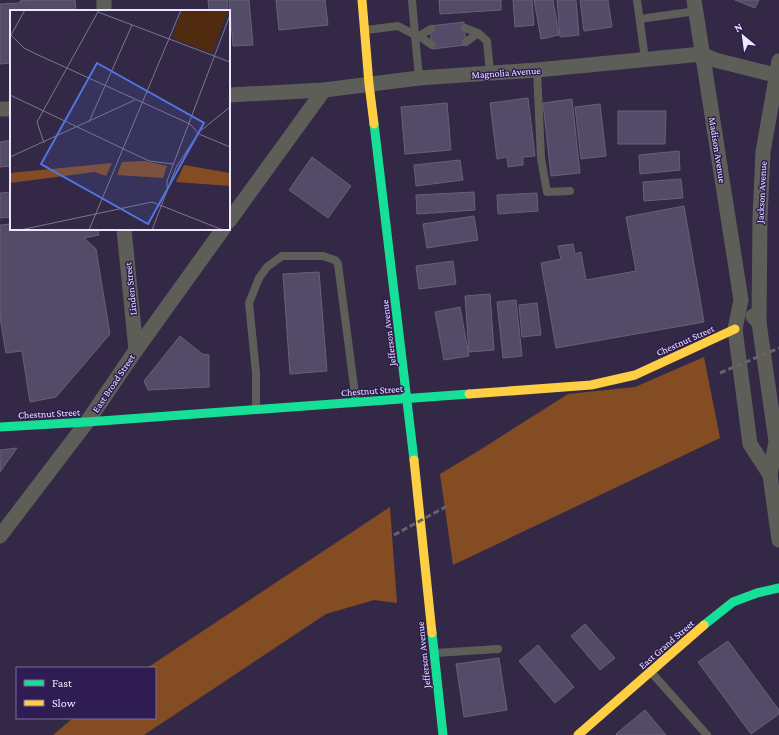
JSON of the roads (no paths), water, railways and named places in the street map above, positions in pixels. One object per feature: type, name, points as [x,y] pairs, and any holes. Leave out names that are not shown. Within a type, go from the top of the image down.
[{"type":"street","name":"Jefferson Avenue","points":[[362,0],[369,84],[407,399],[443,735]]},
{"type":"street","name":"Madison Avenue","points":[[695,5],[742,300],[735,329],[750,444],[770,475]]},
{"type":"street","name":"Magnolia Avenue","points":[[230,95],[324,90],[419,78],[537,70],[702,54],[715,60],[778,71]]},
{"type":"street","name":"Jackson Avenue","points":[[759,323],[760,217],[763,152],[778,71]]},
{"type":"street","points":[[230,220],[324,90]]},
{"type":"street","points":[[0,109],[10,108]]},
{"type":"street","name":"Linden Street","points":[[124,230],[136,350]]},
{"type":"street","name":"East Broad Street","points":[[0,536],[87,422],[136,350],[222,230]]},
{"type":"street","name":"Madison Avenue","points":[[742,300],[759,323],[776,441],[770,475],[779,540]]},
{"type":"street","name":"Chestnut Street","points":[[0,426],[87,422],[591,385],[635,375],[735,329]]},
{"type":"street","name":"East Grand Street","points":[[578,735],[714,616],[733,602],[757,593],[779,588]]},
{"type":"lane","points":[[412,0],[417,35],[419,78]]},
{"type":"lane","points":[[637,0],[645,59]]},
{"type":"lane","points":[[640,19],[695,5]]},
{"type":"lane","points":[[365,30],[398,26],[417,35],[432,45]]},
{"type":"lane","points":[[466,28],[478,33],[487,41],[490,72]]},
{"type":"lane","points":[[417,35],[431,29]]},
{"type":"lane","points":[[466,42],[478,33]]},
{"type":"lane","points":[[537,70],[541,158],[547,192],[570,191]]},
{"type":"lane","points":[[256,410],[256,373],[249,304],[259,278],[267,267],[282,256],[323,256],[335,260],[338,264],[356,402]]},
{"type":"lane","points":[[434,654],[498,649]]},
{"type":"lane","points":[[651,672],[706,735]]},
{"type":"railway","points":[[720,373],[779,348]]},
{"type":"railway","points":[[394,535],[449,505]]}]
